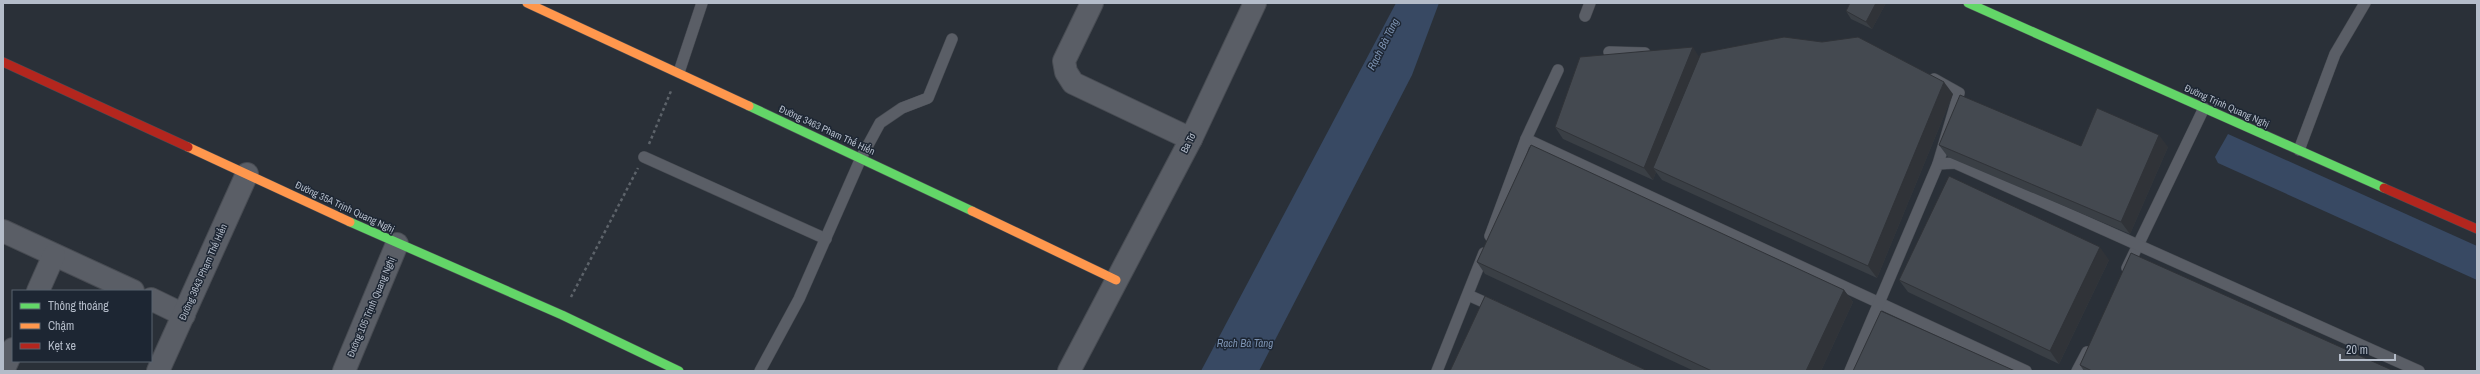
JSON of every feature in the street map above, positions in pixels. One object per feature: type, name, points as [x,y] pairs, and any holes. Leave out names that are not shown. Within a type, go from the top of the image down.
[{"type":"street","name":"Đường 3463 Phạm Thế Hiển","points":[[527,3],[679,72],[1116,280]]},
{"type":"street","points":[[1092,3],[1064,61],[1066,72],[1073,83],[1191,139]]},
{"type":"street","name":"Ba Tơ","points":[[1069,371],[1191,139],[1255,3]]},
{"type":"street","name":"Đường Trịnh Quang Nghị","points":[[1968,3],[2477,229]]},
{"type":"street","name":"Đường 35A Trịnh Quang Nghị","points":[[3,62],[397,244],[562,315],[679,371]]},
{"type":"street","name":"Đường 3643 Phạm Thế Hiển","points":[[158,371],[247,174]]},
{"type":"street","points":[[3,231],[131,290]]},
{"type":"street","name":"Đường 105 Trịnh Quang Nghị","points":[[344,371],[397,244]]},
{"type":"street","points":[[38,290],[54,255]]},
{"type":"street","points":[[152,299],[184,315]]},
{"type":"street","points":[[3,371],[12,351]]},
{"type":"lane","points":[[679,72],[702,3]]},
{"type":"lane","points":[[1585,16],[1590,3]]},
{"type":"lane","points":[[2299,150],[2335,54],[2365,3]]},
{"type":"lane","points":[[760,371],[799,299],[861,158],[880,123],[902,108],[928,98],[952,39]]},
{"type":"lane","points":[[1609,52],[1654,53]]},
{"type":"lane","points":[[1437,371],[1468,295],[1526,139],[1558,70]]},
{"type":"lane","points":[[1850,371],[1938,164],[1959,93],[1925,74]]},
{"type":"lane","points":[[2122,280],[2204,108]]},
{"type":"lane","points":[[1526,139],[2026,371]]},
{"type":"lane","points":[[644,157],[826,239]]},
{"type":"lane","points":[[1938,164],[1955,163],[2419,371]]},
{"type":"lane","points":[[1468,295],[1503,311]]},
{"type":"lane","points":[[2077,371],[2091,343]]},
{"type":"path","points":[[562,315],[644,157],[679,72]]},
{"type":"water","name":"Rạch Bà Tàng","points":[[1396,3],[1439,3],[1412,75],[1259,371],[1201,371]]},
{"type":"water","points":[[2228,134],[2477,246],[2477,280],[2218,163],[2215,157]]},
{"type":"building","points":[[1850,3],[1876,3],[1866,22],[1846,11]]},
{"type":"building","points":[[1784,37],[1822,42],[1858,37],[1944,82],[1868,266],[1653,168],[1701,53]]},
{"type":"building","points":[[1693,47],[1644,168],[1555,127],[1580,57]]},
{"type":"building","points":[[1960,95],[2081,146],[2097,108],[2159,135],[2121,222],[1939,145]]},
{"type":"building","points":[[1531,145],[1844,290],[1806,371],[1712,371],[1477,262]]},
{"type":"building","points":[[1949,176],[2100,247],[2050,351],[1899,280]]},
{"type":"building","points":[[2131,253],[2394,371],[2092,371],[2080,365]]},
{"type":"building","points":[[1485,296],[1648,371],[1450,371]]},
{"type":"building","points":[[1881,311],[2015,371],[1853,371]]},
{"type":"traffic: fast","points":[[1968,3],[2384,188]]},
{"type":"traffic: fast","points":[[749,106],[972,211]]},
{"type":"traffic: fast","points":[[350,222],[562,315],[679,371]]},
{"type":"traffic: slow","points":[[527,3],[749,106]]},
{"type":"traffic: slow","points":[[188,147],[350,222]]},
{"type":"traffic: slow","points":[[972,211],[1116,280]]},
{"type":"traffic: jam","points":[[3,62],[188,147]]},
{"type":"traffic: jam","points":[[2384,188],[2477,229]]}]
